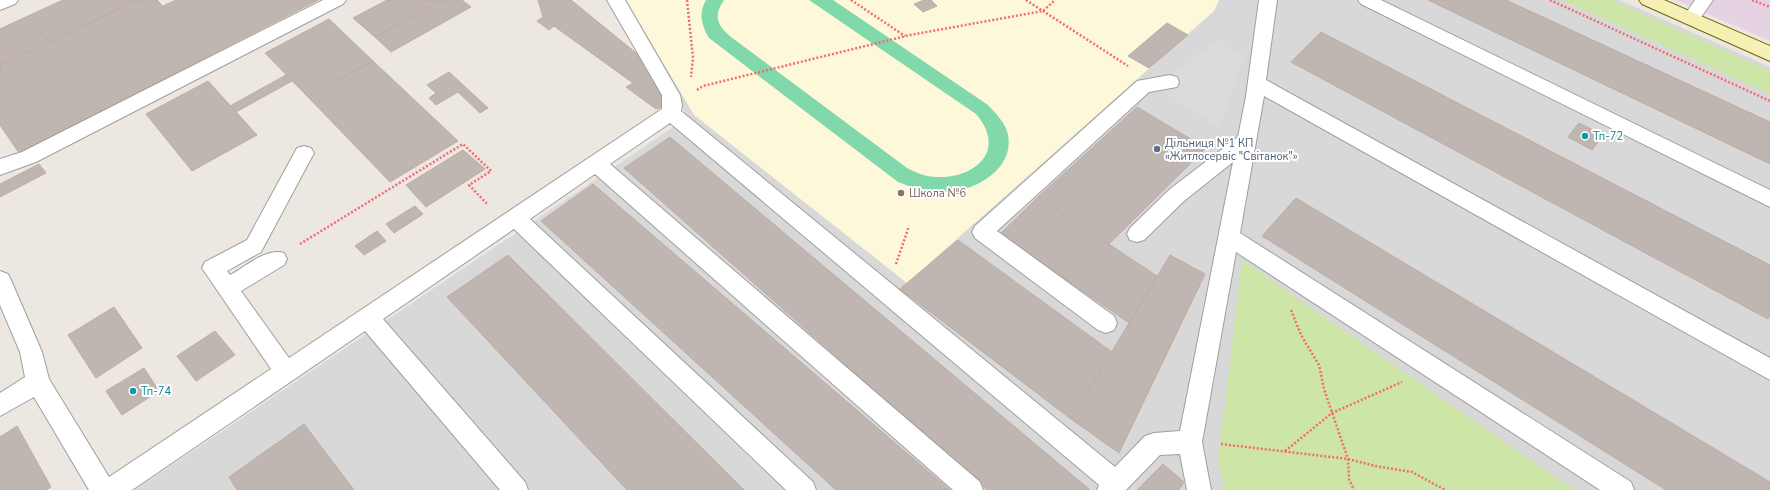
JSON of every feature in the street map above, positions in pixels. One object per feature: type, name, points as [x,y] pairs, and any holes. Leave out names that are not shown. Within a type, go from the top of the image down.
[{"type":"street","points":[[1648,0],[1770,54]]},
{"type":"lane","points":[[0,4],[9,0]]},
{"type":"lane","points":[[0,167],[29,157],[337,0]]},
{"type":"lane","points":[[111,490],[671,113],[673,105],[671,95],[616,0]]},
{"type":"lane","points":[[1199,490],[1190,442],[1229,237],[1256,83],[1268,0]]},
{"type":"lane","points":[[1367,0],[1770,199]]},
{"type":"lane","points":[[1691,19],[1704,0]]},
{"type":"lane","points":[[1106,324],[982,232],[1144,86],[1170,82]]},
{"type":"lane","points":[[1256,83],[1770,370]]},
{"type":"lane","points":[[671,113],[1112,487],[1154,444],[1190,442]]},
{"type":"lane","points":[[1137,234],[1177,195],[1246,140]]},
{"type":"lane","points":[[286,372],[212,268],[254,246],[304,153]]},
{"type":"lane","points":[[596,164],[971,490]]},
{"type":"lane","points":[[516,218],[804,490]]},
{"type":"lane","points":[[1229,237],[1622,490]]},
{"type":"lane","points":[[227,288],[276,259]]},
{"type":"lane","points":[[0,280],[31,352],[38,382],[103,490]]},
{"type":"lane","points":[[367,317],[516,490]]},
{"type":"lane","points":[[0,404],[38,382]]},
{"type":"path","points":[[687,0],[686,11],[692,37],[692,73],[690,80]]},
{"type":"path","points":[[851,0],[905,36]]},
{"type":"path","points":[[1026,0],[1128,66]]},
{"type":"path","points":[[690,94],[703,86],[905,36],[1043,11],[1055,0]]},
{"type":"path","points":[[1550,0],[1770,100]]},
{"type":"path","points":[[1752,0],[1770,7]]},
{"type":"path","points":[[276,259],[463,144],[491,171],[469,185],[491,208]]},
{"type":"path","points":[[895,266],[909,226]]},
{"type":"path","points":[[1288,305],[1301,335],[1319,365],[1324,389],[1348,459],[1349,479],[1354,490]]},
{"type":"path","points":[[1284,451],[1332,413],[1399,383],[1429,366]]},
{"type":"path","points":[[1190,442],[1243,446],[1348,459],[1375,466],[1412,472],[1445,490]]},
{"type":"shaded area","points":[[621,0],[1620,0],[1770,67],[1770,490],[135,490],[688,117]]},
{"type":"shaded area","name":"Школа №6","points":[[626,0],[1219,0],[1214,11],[907,283],[694,115]]},
{"type":"shaded area","points":[[1675,0],[1770,0],[1770,41]]},
{"type":"shaded area","points":[[1217,40],[1244,55],[1220,128],[1156,88]]},
{"type":"green space","points":[[706,0],[724,0],[718,11],[718,20],[722,28],[731,37],[907,168],[922,174],[937,177],[964,173],[975,167],[983,159],[988,150],[988,139],[985,127],[976,114],[809,0],[833,0],[988,105],[1000,119],[1007,131],[1008,148],[1004,160],[997,170],[976,185],[951,192],[933,192],[918,189],[898,182],[709,38],[704,29],[702,20],[702,10]]},
{"type":"green space","points":[[1562,0],[1611,0],[1770,71],[1770,94]]},
{"type":"green space","points":[[1242,260],[1574,490],[1225,490],[1218,462]]},
{"type":"building","points":[[63,0],[138,0],[49,42],[28,16]]},
{"type":"building","points":[[138,0],[157,0],[209,56],[19,153],[0,125],[0,65]]},
{"type":"building","points":[[176,0],[318,0],[209,56],[163,6]]},
{"type":"building","points":[[387,0],[443,0],[375,37],[353,18]]},
{"type":"building","points":[[443,0],[462,0],[471,7],[391,52],[375,37]]},
{"type":"building","points":[[538,0],[571,0],[652,66],[667,106],[656,109],[626,87],[633,83],[554,26],[549,30],[537,21],[543,17]]},
{"type":"building","points":[[924,0],[931,0],[937,6],[923,12],[914,4]]},
{"type":"building","points":[[1428,0],[1506,0],[1770,122],[1770,164]]},
{"type":"building","points":[[28,16],[49,42],[0,65],[0,29]]},
{"type":"building","points":[[329,19],[373,61],[308,97],[265,53]]},
{"type":"building","points":[[1167,23],[1188,35],[1149,68],[1128,56]]},
{"type":"building","points":[[1321,32],[1770,265],[1770,315],[1768,319],[1291,62]]},
{"type":"building","points":[[373,61],[458,141],[390,182],[308,97]]},
{"type":"building","points":[[449,72],[488,108],[480,113],[458,92],[436,105],[429,98],[436,93],[427,85]]},
{"type":"building","points":[[286,75],[292,81],[236,112],[230,106]]},
{"type":"building","points":[[208,81],[257,135],[192,171],[146,114]]},
{"type":"building","points":[[1137,107],[1206,148],[1108,245],[1038,197]]},
{"type":"building","name":"Тп-72","points":[[1579,123],[1603,135],[1592,150],[1568,137]]},
{"type":"building","points":[[670,137],[1090,490],[987,490],[624,168]]},
{"type":"building","points":[[463,150],[485,169],[426,207],[406,185]]},
{"type":"building","points":[[39,164],[46,173],[0,197],[0,184]]},
{"type":"building","points":[[593,184],[950,490],[836,490],[541,221]]},
{"type":"building","points":[[1038,197],[1157,276],[1129,323],[1000,234]]},
{"type":"building","points":[[1296,198],[1770,482],[1770,490],[1666,490],[1262,236]]},
{"type":"building","points":[[415,206],[423,214],[394,233],[386,224]]},
{"type":"building","points":[[377,231],[386,241],[364,255],[355,246]]},
{"type":"building","points":[[958,240],[1112,352],[1071,419],[900,289]]},
{"type":"building","points":[[508,255],[744,490],[627,490],[447,297]]},
{"type":"building","points":[[1170,255],[1205,274],[1119,453],[1071,419]]},
{"type":"building","points":[[114,307],[142,348],[96,378],[68,335]]},
{"type":"building","points":[[215,331],[235,355],[196,381],[177,356]]},
{"type":"building","name":"Тп-74","points":[[144,368],[159,391],[122,415],[106,391]]},
{"type":"building","points":[[304,424],[354,490],[237,490],[229,477]]},
{"type":"building","points":[[17,426],[51,487],[46,490],[0,490],[0,437]]},
{"type":"building","points":[[1163,464],[1184,482],[1179,490],[1137,490]]},
{"type":"place","name":"Тп-72","points":[[1585,136]]},
{"type":"place","name":"Дільниця №1 КП «Житлосервіс \"Світанок\"»","points":[[1157,149]]},
{"type":"place","name":"Школа №6","points":[[901,193]]},
{"type":"place","name":"Тп-74","points":[[133,391]]}]
